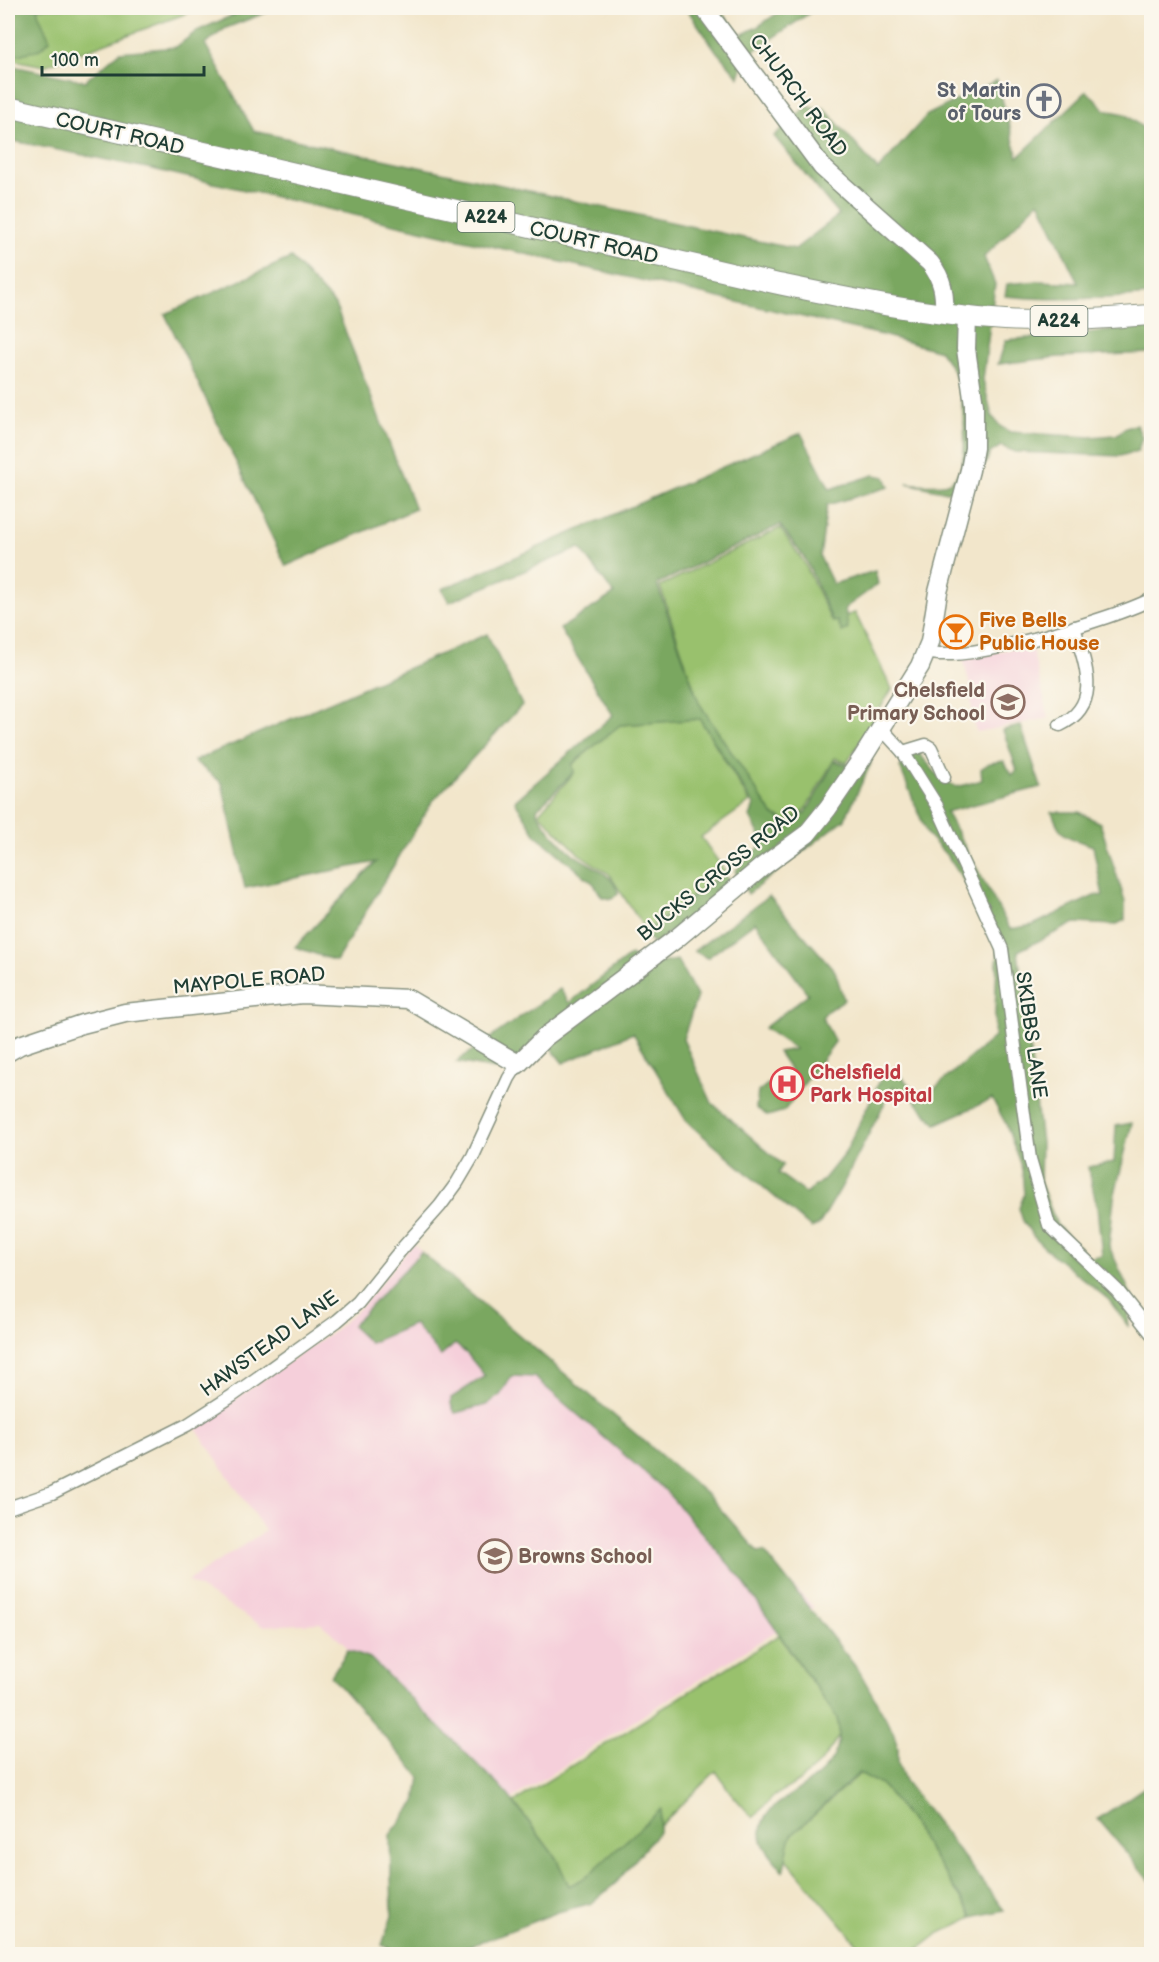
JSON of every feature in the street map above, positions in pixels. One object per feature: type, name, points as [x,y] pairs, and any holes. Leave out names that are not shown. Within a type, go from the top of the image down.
[{"type":"main road","name":"COURT ROAD","points":[[8,107],[774,283],[875,304],[967,317],[1042,321],[1152,315]]},
{"type":"street","name":"CHURCH ROAD","points":[[704,8],[822,167],[898,233],[936,271],[944,292],[944,314]]},
{"type":"street","points":[[967,317],[966,350],[974,405],[974,448],[935,601],[927,652],[941,654],[985,649],[1074,627],[1116,614],[1152,599]]},
{"type":"street","points":[[1060,725],[1077,713],[1084,703],[1087,691],[1087,673],[1074,627]]},
{"type":"street","name":"BUCKS CROSS ROAD","points":[[518,1064],[545,1036],[676,938],[762,867],[807,834],[843,787],[882,729],[927,652]]},
{"type":"street","name":"SKIBBS LANE","points":[[882,729],[903,752],[937,806],[1002,949],[1030,1159],[1049,1226],[1117,1290],[1152,1334]]},
{"type":"street","points":[[903,752],[926,745],[931,748],[944,777]]},
{"type":"street","name":"MAYPOLE ROAD","points":[[8,1052],[20,1045],[82,1024],[124,1013],[302,994],[408,999],[518,1064]]},
{"type":"street","name":"HAWSTEAD LANE","points":[[8,1508],[52,1493],[187,1425],[232,1396],[337,1321],[358,1303],[457,1183],[473,1156],[509,1078],[518,1064]]},
{"type":"shaded area","name":"Chelsfield Primary School","points":[[1031,645],[1049,718],[977,732],[973,723],[970,686],[963,659]]},
{"type":"shaded area","name":"Browns School","points":[[413,1244],[693,1487],[814,1607],[461,1831],[344,1643],[320,1623],[262,1626],[188,1581],[265,1531],[195,1427],[335,1330],[365,1303]]},
{"type":"green space","points":[[8,8],[201,8],[44,66],[8,59]]},
{"type":"green space","points":[[8,8],[38,8],[50,40],[40,49],[15,56],[8,46]]},
{"type":"green space","points":[[249,8],[278,8],[226,28],[205,44],[254,131],[795,249],[839,215],[774,136],[806,107],[824,108],[878,170],[927,115],[997,80],[1018,157],[1087,91],[1105,110],[1125,114],[1151,134],[1151,295],[1078,299],[1005,296],[1007,284],[1039,281],[1078,283],[1039,201],[984,257],[995,284],[983,380],[992,416],[1001,427],[1010,432],[1090,437],[1116,435],[1136,424],[1142,437],[1138,451],[1120,456],[1015,452],[1001,446],[990,453],[986,463],[972,468],[962,489],[947,492],[906,483],[933,485],[947,483],[956,477],[961,465],[965,433],[961,399],[954,372],[940,351],[882,335],[152,169],[8,140],[8,65],[85,81],[120,52],[176,47],[197,31]]},
{"type":"green space","points":[[686,8],[718,8],[741,35],[785,8],[817,8],[746,56],[739,77],[717,52]]},
{"type":"green space","points":[[291,258],[335,305],[415,509],[286,566],[165,314]]},
{"type":"green space","points":[[1151,327],[1151,353],[1059,357],[998,364],[1006,340]]},
{"type":"green space","points":[[801,433],[830,489],[874,475],[885,477],[889,487],[827,505],[820,557],[833,584],[875,571],[878,584],[845,608],[848,629],[842,632],[837,621],[833,622],[806,560],[780,525],[657,584],[699,703],[772,814],[786,822],[806,813],[835,761],[847,765],[871,763],[845,819],[748,894],[735,871],[764,843],[750,817],[754,805],[700,719],[620,725],[572,764],[574,772],[537,809],[537,813],[557,839],[611,880],[618,893],[612,899],[602,897],[594,884],[536,835],[515,801],[613,715],[560,629],[614,594],[580,548],[449,602],[442,589]]},
{"type":"green space","points":[[780,528],[804,562],[831,620],[855,613],[892,689],[847,763],[835,758],[804,812],[786,821],[772,814],[699,703],[660,586]]},
{"type":"green space","points":[[487,634],[522,705],[432,802],[336,961],[295,947],[376,862],[245,888],[222,783],[194,761]]},
{"type":"green space","points":[[700,719],[750,802],[701,837],[725,871],[646,931],[609,874],[579,854],[539,813],[574,773],[573,764],[619,725]]},
{"type":"green space","points":[[1021,726],[1041,787],[946,812],[1010,929],[1033,925],[1096,895],[1103,896],[1093,846],[1066,836],[1055,821],[1052,812],[1079,812],[1100,823],[1125,901],[1125,920],[1115,925],[1075,923],[1018,951],[1041,1143],[1040,1182],[1057,1225],[1090,1258],[1102,1255],[1097,1207],[1088,1167],[1114,1162],[1116,1126],[1132,1123],[1114,1198],[1109,1246],[1131,1295],[1128,1326],[1109,1300],[1047,1250],[1033,1236],[1023,1221],[1019,1208],[1024,1195],[1022,1169],[1006,1124],[992,1099],[936,1124],[908,1093],[893,1087],[841,1188],[819,1225],[811,1228],[687,1122],[633,1033],[563,1063],[547,1043],[495,1069],[456,1062],[560,989],[569,1003],[631,955],[643,966],[677,960],[697,996],[683,1039],[712,1103],[783,1165],[778,1173],[806,1193],[824,1179],[845,1153],[884,1072],[899,1074],[922,1099],[994,1037],[1000,936],[949,858],[927,834],[900,767],[917,751],[941,779],[957,787],[982,780],[981,769],[990,763],[1004,761],[1012,775],[1017,770],[1003,730]]},
{"type":"green space","points":[[725,874],[731,884],[654,944],[644,933]]},
{"type":"green space","points":[[769,896],[835,971],[844,1000],[822,1017],[835,1042],[784,1111],[768,1116],[756,1108],[758,1092],[768,1084],[780,1091],[791,1071],[778,1052],[795,1049],[764,1028],[808,994],[755,922],[707,958],[694,951]]},
{"type":"green space","points":[[421,1252],[709,1496],[758,1552],[764,1551],[859,1671],[893,1731],[898,1748],[898,1763],[905,1781],[1004,1910],[973,1917],[909,1819],[882,1785],[859,1773],[792,1835],[783,1871],[763,1844],[763,1823],[771,1810],[818,1775],[831,1761],[838,1742],[837,1718],[739,1576],[665,1490],[534,1377],[512,1376],[500,1395],[486,1405],[455,1413],[451,1398],[485,1376],[468,1355],[455,1344],[441,1356],[414,1324],[370,1343],[352,1326]]},
{"type":"green space","points":[[779,1635],[837,1718],[841,1733],[821,1762],[798,1782],[774,1796],[753,1818],[730,1792],[716,1771],[660,1826],[661,1810],[585,1878],[569,1886],[556,1858],[514,1802]]},
{"type":"green space","points":[[348,1650],[370,1658],[508,1795],[556,1858],[569,1886],[585,1878],[661,1809],[659,1831],[617,1882],[592,1903],[558,1912],[450,1954],[402,1954],[382,1945],[392,1916],[390,1835],[416,1802],[420,1777],[331,1676]]},
{"type":"green space","points":[[863,1771],[882,1785],[909,1819],[973,1917],[938,1934],[912,1954],[866,1954],[786,1859],[788,1843],[792,1835]]},
{"type":"green space","points":[[1151,1783],[1151,1882],[1098,1819]]},
{"type":"place","name":"St Martin of Tours","points":[[1044,101]]},
{"type":"place","name":"Five Bells Public House","points":[[956,632]]},
{"type":"place","name":"Chelsfield Primary School","points":[[1008,702]]},
{"type":"place","name":"Chelsfield Park Hospital","points":[[787,1084]]},
{"type":"place","name":"Browns School","points":[[495,1556]]}]
